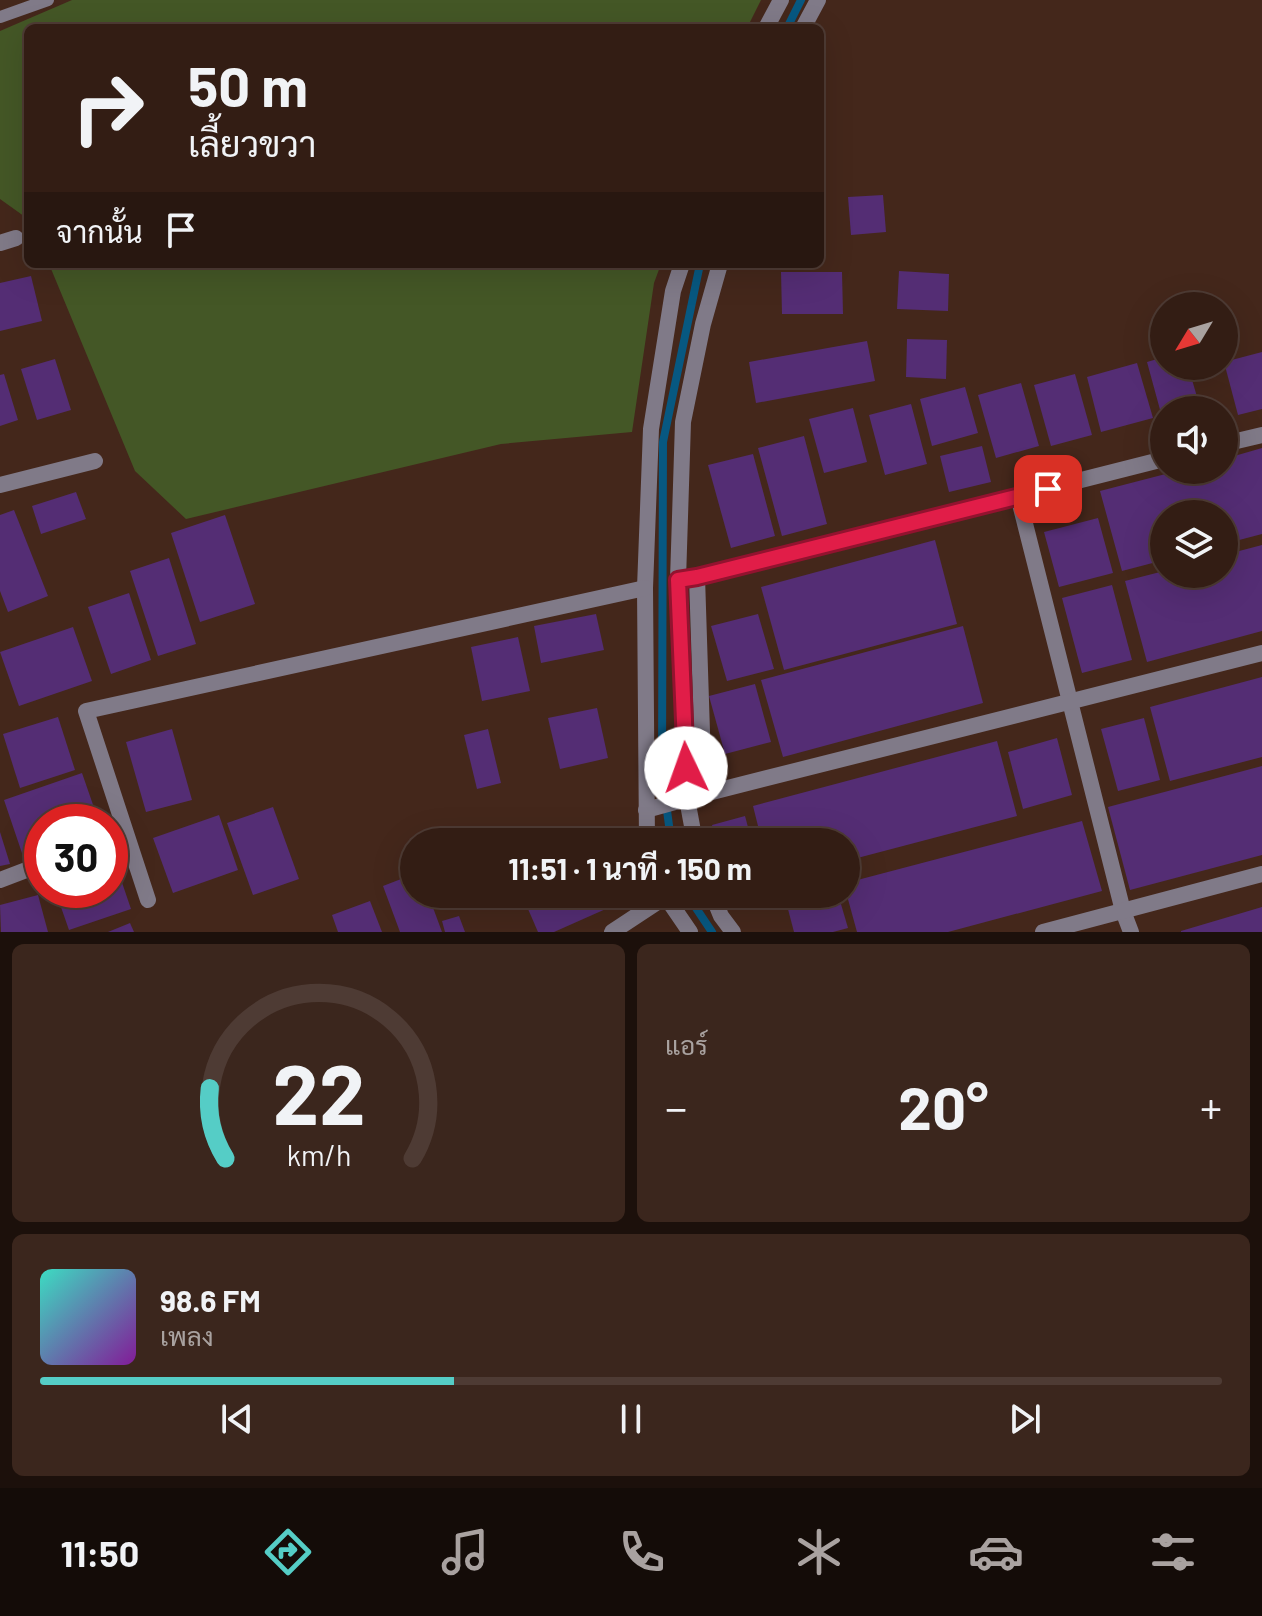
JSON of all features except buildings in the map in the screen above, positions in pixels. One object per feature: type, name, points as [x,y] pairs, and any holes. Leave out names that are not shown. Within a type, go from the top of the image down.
[{"type":"street","points":[[768,24],[781,0]]},
{"type":"street","points":[[805,24],[818,0]]},
{"type":"street","points":[[681,268],[673,291],[651,429],[645,588],[666,805],[684,828]]},
{"type":"street","points":[[654,828],[666,805],[683,422],[703,324],[719,268]]},
{"type":"street","points":[[1238,441],[1262,435]]},
{"type":"street","points":[[0,485],[95,461]]},
{"type":"street","points":[[678,580],[1150,463]]},
{"type":"street","points":[[1018,496],[1123,911],[1131,932]]},
{"type":"street","points":[[697,577],[704,794]]},
{"type":"street","points":[[110,804],[86,711],[645,588]]},
{"type":"street","points":[[666,805],[1262,653]]},
{"type":"street","points":[[128,857],[148,900]]},
{"type":"street","points":[[0,880],[24,871]]},
{"type":"street","points":[[1043,932],[1262,874]]},
{"type":"street","points":[[612,932],[646,908]]},
{"type":"street","points":[[673,908],[690,932]]},
{"type":"street","points":[[718,908],[733,932]]},
{"type":"lane","points":[[0,17],[48,0]]},
{"type":"green space","points":[[72,0],[761,0],[749,24],[24,24],[24,216],[0,199],[0,31]]},
{"type":"green space","points":[[51,268],[660,268],[654,283],[632,432],[501,444],[186,519],[135,471]]},
{"type":"waterway","points":[[789,24],[801,0]]},
{"type":"waterway","points":[[669,828],[662,773],[663,442],[699,268]]},
{"type":"waterway","points":[[696,908],[712,932]]},
{"type":"route","points":[[686,768],[678,580],[1048,489]]}]
